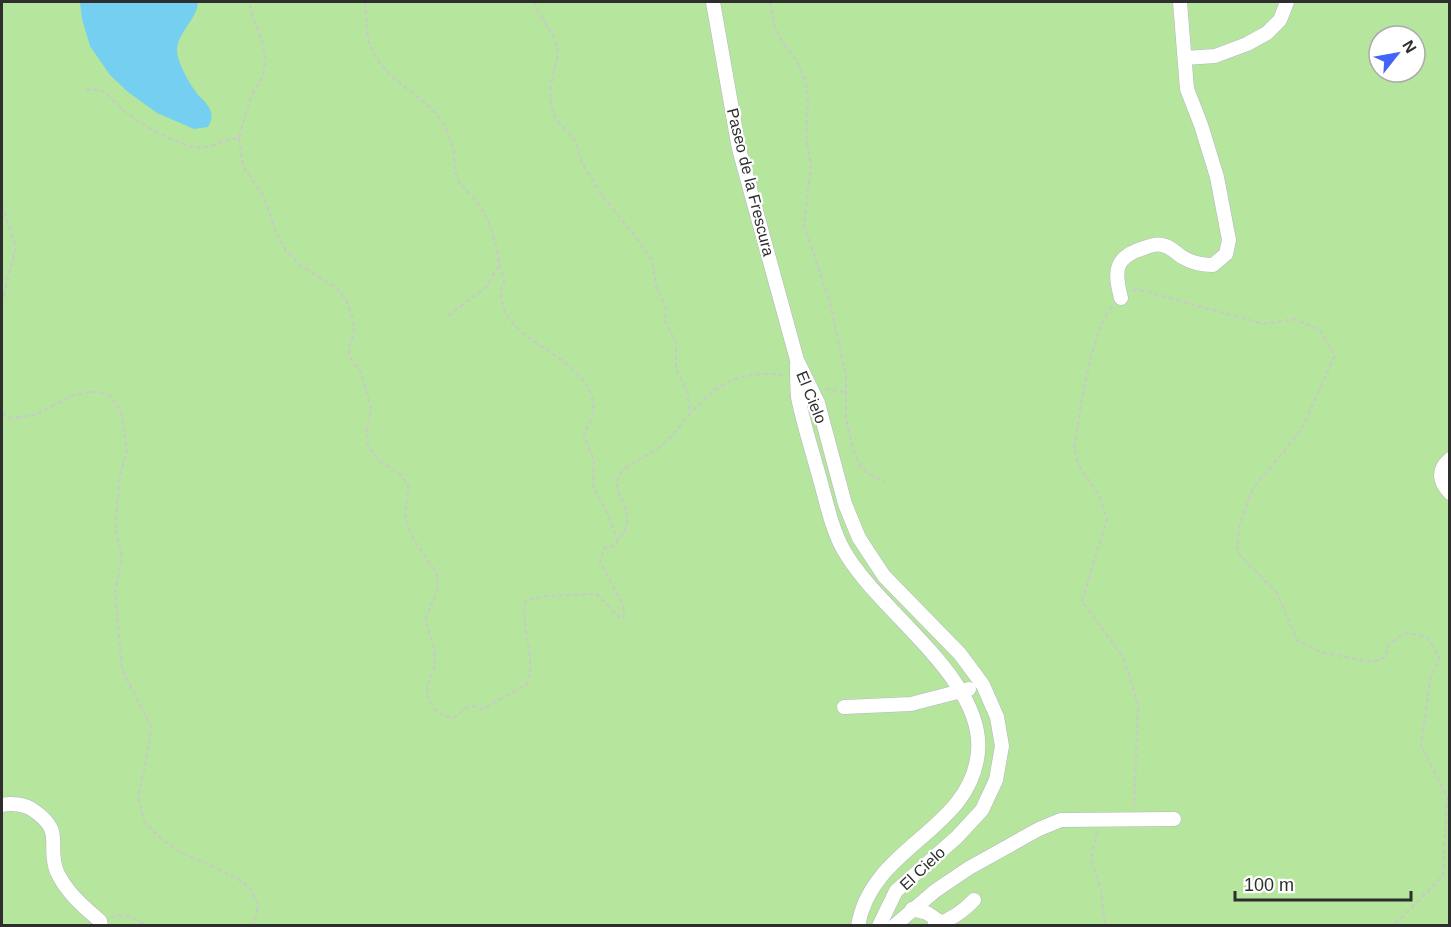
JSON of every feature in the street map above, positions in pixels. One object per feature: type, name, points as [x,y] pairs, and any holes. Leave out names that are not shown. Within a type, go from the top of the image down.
[{"type":"street","name":"Paseo de la Frescura","points":[[713,2],[739,149],[797,360]]},
{"type":"street","points":[[1121,298],[1116,279],[1122,258],[1128,253],[1159,244],[1169,247],[1182,257],[1197,264],[1213,265],[1226,254],[1229,240],[1217,177],[1187,89],[1180,2]]},
{"type":"street","points":[[1185,58],[1215,56],[1247,44],[1267,33],[1280,20],[1287,2]]},
{"type":"street","name":"El Cielo","points":[[797,360],[803,384],[818,403],[845,504],[859,538],[884,576],[960,654],[983,685],[997,717],[1002,746],[996,780],[982,810],[957,837],[896,891],[879,926]]},
{"type":"street","name":"El Cielo","points":[[803,384],[798,397],[828,510],[843,548],[866,584],[943,666],[963,692],[976,723],[978,750],[974,774],[963,796],[952,810],[897,857],[875,885],[860,914],[860,925]]},
{"type":"street","points":[[1449,459],[1443,465],[1440,474],[1442,484],[1449,493]]},
{"type":"street","points":[[844,707],[911,704],[983,685]]},
{"type":"street","points":[[2,805],[28,806],[47,820],[53,837],[56,869],[69,894],[100,923]]},
{"type":"street","points":[[894,926],[912,909],[969,868],[1039,829],[1061,820],[1174,819]]},
{"type":"street","points":[[912,909],[927,914],[938,924],[964,910],[974,900]]},
{"type":"path","points":[[250,2],[253,20],[260,34],[264,65],[262,80],[251,98],[239,138],[243,166],[264,197],[276,232],[286,251],[301,266],[337,288],[349,306],[354,326],[349,356],[361,373],[371,408],[367,430],[368,446],[380,462],[400,474],[409,488],[405,515],[410,531],[437,574],[437,591],[425,620],[434,647],[435,666],[426,692],[437,712],[450,718],[467,707],[474,706],[483,709],[527,684],[531,667],[524,609],[526,600],[547,596],[597,594],[620,618],[624,617],[623,605],[600,562],[604,548],[614,546],[627,527],[626,506],[619,491],[620,475],[678,430],[690,413],[721,385],[742,376],[768,373],[785,375],[803,384],[846,392]]},
{"type":"path","points":[[366,2],[369,39],[377,60],[424,102],[442,122],[454,152],[457,178],[473,196],[495,238],[504,280],[501,299],[505,311],[522,333],[579,375],[588,385],[594,412],[584,436],[594,460],[593,487],[608,514],[618,541]]},
{"type":"path","points":[[534,2],[556,41],[558,53],[550,90],[552,110],[557,121],[574,138],[581,161],[602,196],[639,241],[652,261],[656,286],[666,308],[665,321],[676,343],[676,369],[687,391],[690,413]]},
{"type":"path","points":[[770,2],[775,28],[784,46],[797,61],[806,82],[808,98],[806,138],[811,165],[804,225],[830,303],[846,376],[846,418],[853,449],[859,464],[868,474],[885,481]]},
{"type":"path","points":[[86,90],[102,91],[126,113],[139,121],[194,147],[210,147],[232,138],[239,138]]},
{"type":"path","points":[[2,205],[16,248],[2,302]]},
{"type":"path","points":[[448,316],[487,286],[499,264]]},
{"type":"path","points":[[1133,819],[1138,704],[1123,657],[1082,601],[1107,519],[1099,496],[1078,464],[1074,447],[1096,340],[1106,315],[1121,298],[1137,289],[1264,324],[1294,319],[1320,330],[1335,356],[1301,430],[1252,490],[1239,526],[1237,552],[1277,593],[1297,640],[1312,648],[1320,652],[1372,662],[1386,657],[1388,646],[1403,633],[1420,634],[1431,640],[1440,660],[1431,675],[1421,746],[1448,796],[1443,876],[1393,926]]},
{"type":"path","points":[[2,413],[11,418],[35,415],[71,396],[89,392],[100,392],[110,396],[121,410],[127,450],[121,471],[117,503],[116,531],[122,557],[115,591],[122,670],[151,726],[150,747],[138,797],[144,821],[176,850],[235,877],[249,887],[258,904],[254,926]]},
{"type":"path","points":[[1100,820],[1091,860],[1101,890],[1105,926]]},
{"type":"path","points":[[100,923],[114,916],[126,915],[148,926]]},
{"type":"green space","points":[[2,2],[1449,2],[1449,925],[2,926]]},
{"type":"water","points":[[80,2],[198,2],[194,16],[181,35],[177,49],[186,77],[211,112],[208,127],[194,129],[157,113],[128,92],[110,75],[90,46],[82,19]]}]
